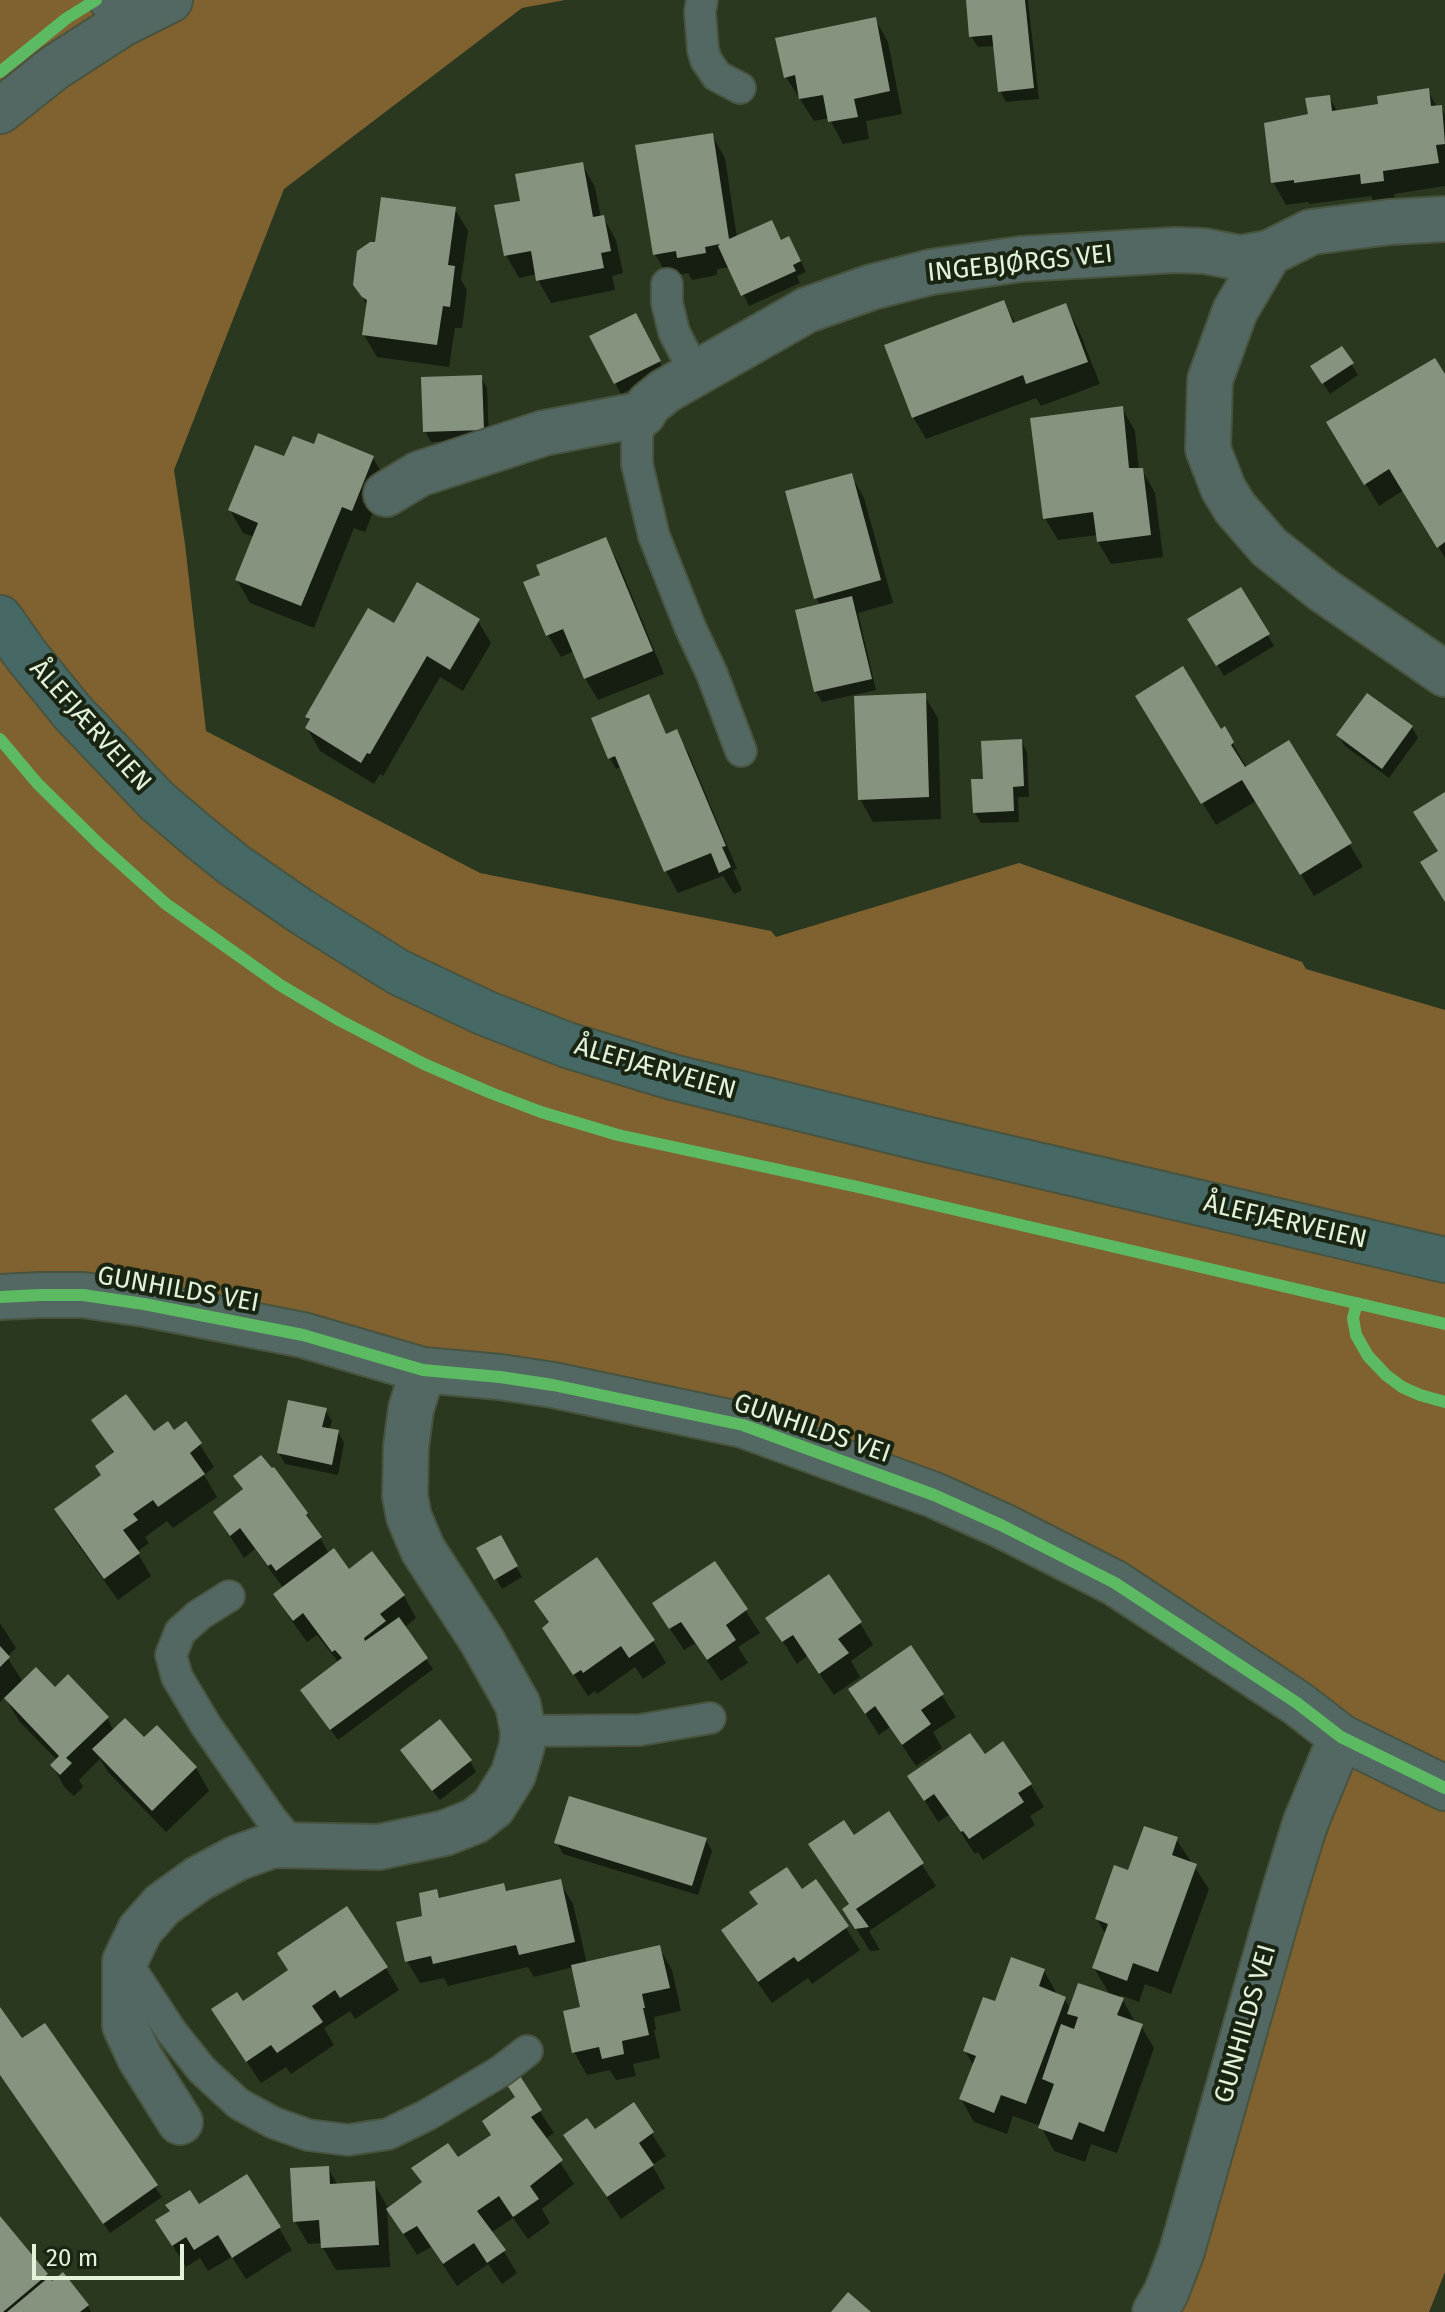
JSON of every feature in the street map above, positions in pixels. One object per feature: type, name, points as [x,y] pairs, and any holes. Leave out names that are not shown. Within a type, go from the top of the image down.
[{"type":"main road","name":"ÅLEFJÆRVEIEN","points":[[0,618],[73,713],[157,801],[198,836],[290,904],[386,964],[485,1013],[567,1045],[672,1077],[1445,1260]]},
{"type":"street","points":[[0,111],[54,68],[112,12],[170,0]]},
{"type":"street","name":"INGEBJØRGS VEI","points":[[643,414],[649,404],[665,391],[807,310],[872,287],[931,272],[1021,259],[1160,251],[1204,251],[1241,258],[1269,253],[1311,232],[1445,219]]},
{"type":"street","points":[[1269,253],[1235,311],[1210,380],[1208,449],[1223,488],[1235,508],[1269,547],[1323,590],[1445,674]]},
{"type":"street","points":[[386,494],[419,474],[544,433],[643,414]]},
{"type":"street","name":"GUNHILDS VEI","points":[[0,1297],[83,1295],[144,1304],[303,1335],[423,1370],[553,1385],[743,1425],[934,1495],[1115,1583],[1297,1703],[1341,1737],[1445,1788]]},
{"type":"street","points":[[180,2122],[140,2058],[125,2026],[125,1961],[140,1930],[162,1905],[198,1879],[237,1858],[273,1845],[379,1847],[445,1833],[475,1821],[493,1807],[513,1775],[522,1746],[523,1731],[518,1705],[482,1641],[423,1550],[409,1517],[405,1496],[406,1447],[411,1409],[423,1370]]},
{"type":"street","name":"GUNHILDS VEI","points":[[1155,2312],[1182,2251],[1305,1824],[1341,1737]]},
{"type":"lane","points":[[702,0],[700,12],[706,60],[717,76],[740,88]]},
{"type":"lane","points":[[667,284],[667,303],[674,332],[695,373]]},
{"type":"lane","points":[[643,414],[637,436],[637,464],[654,536],[741,751]]},
{"type":"lane","points":[[229,1596],[199,1615],[180,1632],[171,1655],[177,1677],[205,1724],[292,1844]]},
{"type":"lane","points":[[523,1731],[640,1730],[710,1718]]},
{"type":"lane","points":[[125,1961],[171,2031],[202,2070],[239,2104],[274,2123],[308,2135],[348,2140],[388,2134],[427,2115],[527,2051]]},
{"type":"shaded area","points":[[0,0],[565,0],[522,8],[284,189],[174,470],[206,731],[480,873],[771,931],[776,937],[1019,863],[1302,962],[1306,969],[1445,1010],[1445,2272],[1429,2312],[1164,2312],[1346,1780],[1322,1741],[1055,1568],[776,1446],[157,1308],[24,1272],[0,1284]]},
{"type":"building","points":[[966,0],[1025,0],[1034,88],[998,92],[992,35],[969,37]]},
{"type":"building","points":[[876,17],[890,91],[854,99],[858,117],[828,122],[823,95],[799,99],[795,75],[784,78],[775,38]]},
{"type":"building","points":[[1429,88],[1431,106],[1442,105],[1445,144],[1436,145],[1439,163],[1383,171],[1384,181],[1361,184],[1360,174],[1271,183],[1264,123],[1308,114],[1305,98],[1330,95],[1332,111],[1378,104],[1377,96]]},
{"type":"building","points":[[713,133],[729,239],[772,220],[781,240],[789,236],[801,261],[793,265],[796,271],[741,296],[718,246],[720,244],[705,247],[706,253],[677,258],[676,251],[653,255],[635,145]]},
{"type":"building","points":[[583,162],[593,217],[604,215],[611,251],[601,253],[604,268],[536,281],[531,251],[504,256],[494,205],[520,201],[515,174]]},
{"type":"building","points":[[381,197],[456,207],[448,265],[455,266],[450,307],[443,306],[437,345],[362,335],[367,300],[353,285],[357,251],[375,242]]},
{"type":"building","points":[[1004,300],[1013,323],[1066,303],[1088,362],[1026,384],[1023,375],[912,418],[884,345]]},
{"type":"building","points":[[636,313],[661,361],[614,384],[589,336]]},
{"type":"building","points":[[1342,346],[1354,363],[1322,384],[1310,366]]},
{"type":"building","points":[[1435,358],[1445,374],[1445,542],[1437,548],[1389,469],[1364,485],[1326,422]]},
{"type":"building","points":[[482,375],[484,430],[423,432],[421,377]]},
{"type":"building","points":[[1123,406],[1129,468],[1143,468],[1151,535],[1097,542],[1093,512],[1043,519],[1030,418]]},
{"type":"building","points":[[318,433],[374,456],[352,511],[342,507],[301,606],[235,580],[258,523],[228,510],[255,445],[284,456],[293,436],[314,444]]},
{"type":"building","points":[[852,473],[881,580],[814,599],[785,491]]},
{"type":"building","points":[[606,537],[653,651],[584,679],[563,629],[546,636],[523,582],[540,575],[536,565]]},
{"type":"building","points":[[417,582],[480,619],[450,670],[427,656],[370,754],[367,753],[361,763],[305,728],[310,719],[305,717],[368,608],[394,623]]},
{"type":"building","points":[[1241,587],[1270,634],[1216,666],[1187,619]]},
{"type":"building","points":[[852,596],[872,679],[814,692],[795,610]]},
{"type":"building","points":[[1183,666],[1221,729],[1225,726],[1234,742],[1231,745],[1245,767],[1289,740],[1352,843],[1300,875],[1242,780],[1201,804],[1135,696]]},
{"type":"building","points":[[926,693],[929,797],[858,800],[854,696]]},
{"type":"building","points":[[1367,693],[1413,726],[1382,769],[1336,735]]},
{"type":"building","points":[[649,694],[666,734],[677,729],[726,846],[722,847],[731,867],[719,873],[711,853],[664,872],[615,756],[608,759],[591,718]]},
{"type":"building","points":[[1022,739],[1024,786],[1013,787],[1014,811],[973,813],[971,779],[983,779],[981,741]]},
{"type":"building","points":[[1445,792],[1445,902],[1420,862],[1438,851],[1413,812]]},
{"type":"building","points":[[126,1394],[154,1431],[168,1421],[174,1430],[186,1421],[202,1443],[190,1453],[205,1474],[158,1507],[153,1500],[133,1514],[138,1520],[123,1530],[140,1553],[104,1579],[54,1509],[101,1475],[95,1466],[114,1452],[91,1420]]},
{"type":"building","points":[[288,1400],[327,1408],[322,1427],[339,1430],[332,1465],[277,1453]]},
{"type":"building","points":[[261,1455],[274,1467],[322,1537],[276,1571],[271,1564],[268,1566],[240,1528],[230,1536],[213,1512],[243,1489],[233,1476]]},
{"type":"building","points":[[501,1535],[518,1566],[494,1580],[476,1548]]},
{"type":"building","points":[[334,1548],[349,1569],[372,1551],[405,1595],[380,1614],[386,1621],[364,1638],[365,1641],[399,1617],[428,1658],[330,1730],[300,1690],[342,1658],[335,1650],[332,1652],[303,1613],[293,1621],[273,1594]]},
{"type":"building","points":[[597,1557],[655,1640],[629,1658],[621,1646],[583,1673],[581,1670],[573,1675],[542,1628],[549,1622],[534,1601]]},
{"type":"building","points":[[715,1561],[748,1609],[726,1625],[736,1640],[707,1660],[681,1622],[669,1629],[652,1603]]},
{"type":"building","points":[[829,1574],[862,1622],[838,1639],[849,1653],[819,1674],[793,1635],[782,1642],[765,1618]]},
{"type":"building","points":[[911,1645],[944,1694],[921,1710],[931,1724],[902,1745],[875,1706],[865,1714],[848,1689]]},
{"type":"building","points":[[0,1646],[10,1657],[0,1667]]},
{"type":"building","points":[[36,1667],[55,1687],[68,1674],[109,1717],[66,1758],[72,1763],[60,1775],[50,1765],[59,1756],[4,1698]]},
{"type":"building","points":[[125,1718],[144,1737],[157,1725],[197,1767],[152,1811],[92,1749]]},
{"type":"building","points":[[440,1719],[472,1760],[432,1791],[400,1750]]},
{"type":"building","points":[[970,1733],[985,1754],[1003,1741],[1032,1784],[1018,1793],[1024,1802],[969,1839],[934,1794],[924,1801],[907,1776]]},
{"type":"building","points":[[569,1796],[707,1838],[692,1886],[554,1843]]},
{"type":"building","points":[[889,1811],[924,1863],[856,1909],[869,1927],[855,1929],[842,1909],[849,1904],[808,1844],[844,1820],[854,1835]]},
{"type":"building","points":[[1144,1826],[1178,1837],[1172,1855],[1197,1864],[1158,1972],[1133,1963],[1127,1981],[1092,1968],[1108,1924],[1095,1919],[1114,1865],[1128,1870]]},
{"type":"building","points":[[787,1867],[802,1889],[816,1879],[849,1926],[798,1962],[794,1957],[758,1982],[721,1930],[758,1904],[749,1892]]},
{"type":"building","points":[[561,1879],[575,1942],[519,1955],[516,1945],[433,1964],[431,1956],[405,1962],[396,1922],[422,1916],[419,1893],[437,1889],[439,1898],[504,1883],[506,1891]]},
{"type":"building","points":[[347,1906],[388,1967],[340,1998],[335,1990],[312,2006],[323,2022],[277,2053],[271,2045],[246,2062],[211,2009],[237,1992],[243,2001],[288,1970],[277,1953]]},
{"type":"building","points":[[660,1945],[670,1988],[642,1994],[649,2035],[622,2041],[624,2054],[602,2059],[599,2047],[572,2053],[563,2011],[580,2007],[571,1965]]},
{"type":"building","points":[[1011,1957],[1045,1969],[1039,1986],[1066,1997],[1026,2104],[1001,2095],[994,2113],[959,2099],[976,2056],[963,2051],[983,1997],[995,2001]]},
{"type":"building","points":[[1078,1983],[1124,1998],[1117,2015],[1143,2024],[1104,2132],[1079,2122],[1072,2140],[1038,2128],[1054,2084],[1042,2079],[1061,2024],[1074,2029],[1078,2017],[1067,2014]]},
{"type":"building","points":[[0,2007],[22,2038],[45,2023],[158,2185],[103,2224],[0,2075]]},
{"type":"building","points":[[520,2076],[542,2110],[531,2117],[563,2160],[530,2186],[539,2199],[513,2217],[499,2196],[477,2211],[506,2250],[487,2263],[474,2243],[443,2264],[417,2226],[403,2234],[386,2209],[422,2182],[411,2168],[448,2143],[458,2157],[491,2135],[482,2121],[515,2097],[507,2085]]},
{"type":"building","points":[[634,2102],[654,2132],[639,2143],[654,2165],[607,2197],[563,2135],[587,2118],[595,2129]]},
{"type":"building","points":[[329,2166],[330,2184],[375,2181],[379,2245],[321,2248],[319,2220],[293,2222],[290,2168]]},
{"type":"building","points":[[247,2174],[281,2227],[232,2258],[218,2235],[194,2250],[186,2237],[172,2246],[155,2220],[170,2211],[165,2205],[190,2190],[199,2204]]},
{"type":"building","points":[[0,2216],[48,2274],[3,2312],[0,2312]]},
{"type":"building","points":[[63,2272],[89,2305],[80,2312],[7,2312],[49,2277],[52,2281]]},
{"type":"building","points":[[848,2292],[871,2312],[831,2312]]},
{"type":"cycle path","points":[[0,72],[67,18],[96,0]]},
{"type":"cycle path","points":[[0,739],[37,783],[166,904],[280,985],[339,1020],[424,1064],[491,1093],[618,1135],[858,1187],[1445,1324]]},
{"type":"cycle path","points":[[0,1297],[83,1295],[144,1304],[303,1335],[423,1370],[553,1385],[743,1425],[934,1495],[1115,1583],[1297,1703],[1341,1737],[1445,1788]]},
{"type":"cycle path","points":[[1357,1303],[1353,1318],[1356,1335],[1368,1356],[1402,1387],[1445,1402]]}]
